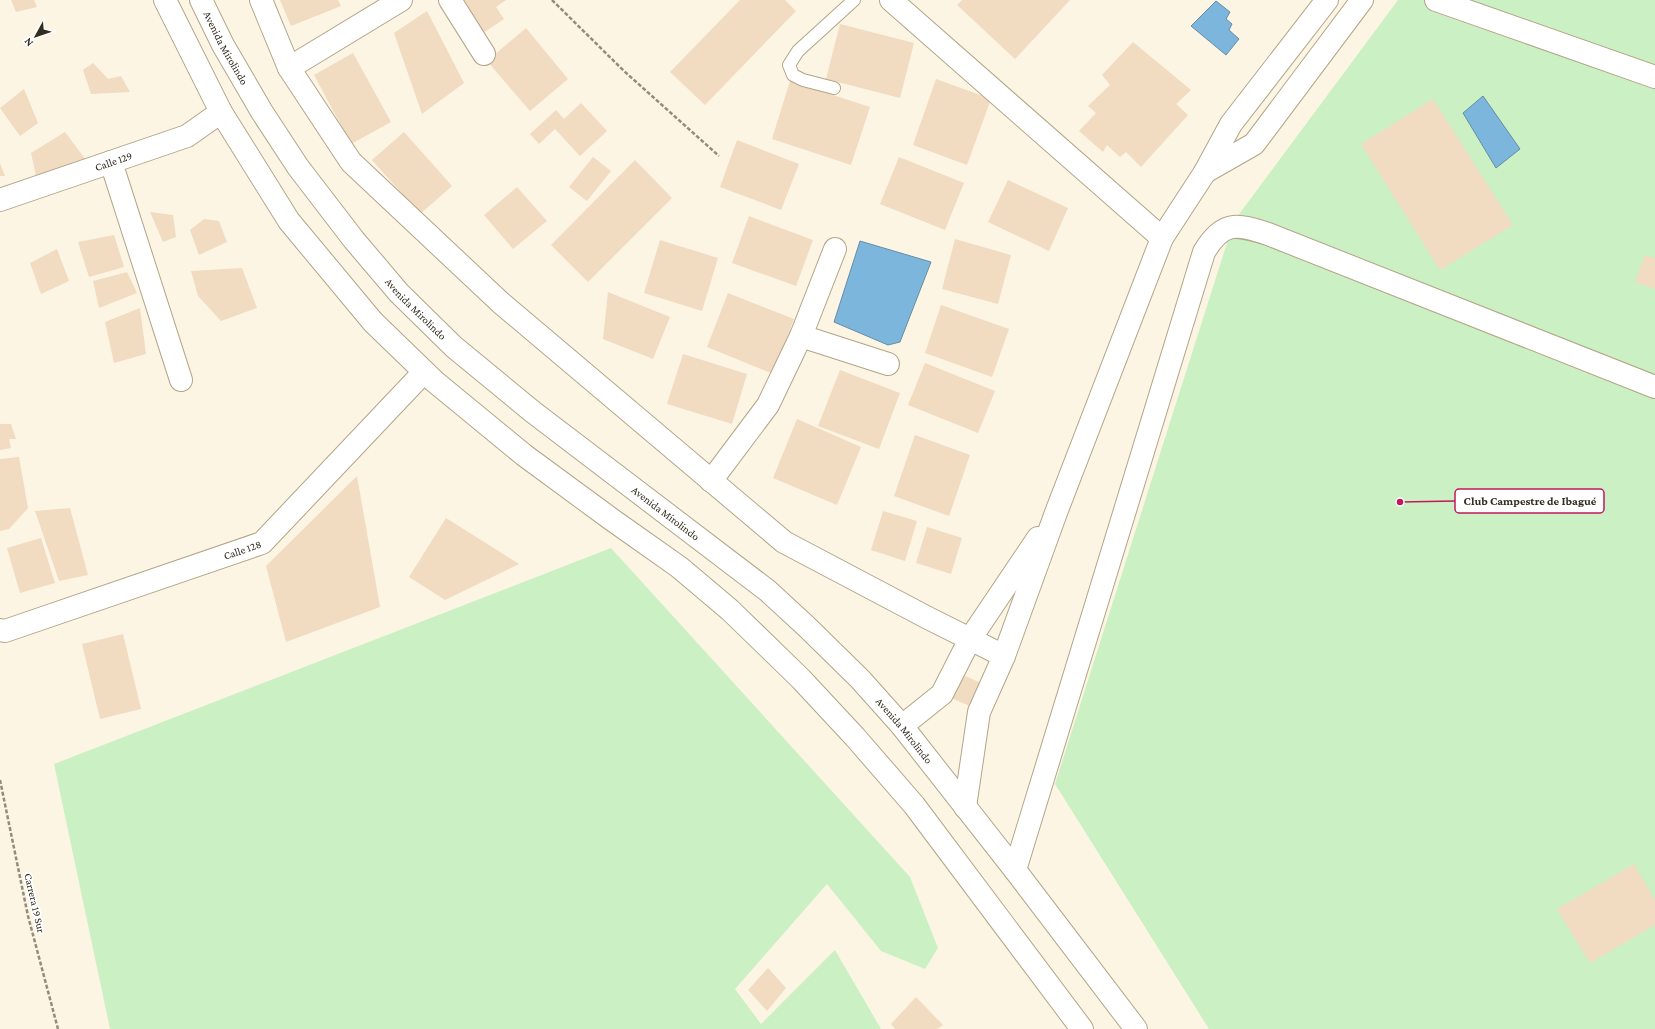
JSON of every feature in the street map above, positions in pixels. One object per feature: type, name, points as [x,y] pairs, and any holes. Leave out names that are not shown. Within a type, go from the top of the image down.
[{"type":"street","points":[[165,0],[221,112],[289,221],[373,322],[424,372],[524,455],[611,519],[680,567],[730,610],[802,679],[914,805],[1082,1029]]},
{"type":"street","name":"Avenida Mirolindo","points":[[201,0],[223,45],[262,112],[298,167],[354,240],[399,293],[454,347],[533,412],[768,591],[807,627],[860,680],[902,726],[1015,870],[1136,1029]]},
{"type":"street","points":[[261,0],[289,68],[351,162],[501,303],[784,542],[1004,656]]},
{"type":"street","points":[[289,68],[401,0]]},
{"type":"street","points":[[450,0],[484,54]]},
{"type":"street","points":[[891,0],[1162,238]]},
{"type":"street","points":[[965,807],[979,712],[1004,656],[1057,510],[1162,238],[1205,172],[1231,124],[1327,0]]},
{"type":"street","points":[[1436,0],[1655,77]]},
{"type":"street","points":[[1205,172],[1254,144],[1352,4]]},
{"type":"street","name":"Calle 129","points":[[0,200],[187,136],[221,112]]},
{"type":"street","points":[[111,162],[181,380]]},
{"type":"street","points":[[1015,870],[1204,252],[1213,238],[1223,230],[1237,226],[1262,232],[1655,387]]},
{"type":"street","points":[[711,481],[768,404],[800,336],[835,249]]},
{"type":"street","points":[[800,336],[888,364]]},
{"type":"street","name":"Calle 128","points":[[0,630],[6,631],[262,542],[424,372]]},
{"type":"street","points":[[902,726],[942,694],[970,639],[1057,510]]},
{"type":"lane","points":[[834,88],[803,80],[793,75],[790,65],[798,51],[854,0]]},
{"type":"path","points":[[552,0],[624,71],[719,156]]},
{"type":"path","name":"Carrera 19 Sur","points":[[0,780],[28,916],[58,1029]]},
{"type":"green space","points":[[1398,0],[1655,0],[1655,1029],[1209,1029],[1055,784],[1234,221]]},
{"type":"green space","points":[[611,548],[910,877],[938,948],[925,969],[881,951],[827,884],[735,989],[761,1024],[835,950],[881,1029],[110,1029],[54,764]]},
{"type":"water","points":[[1216,1],[1230,12],[1226,19],[1232,24],[1229,30],[1239,39],[1226,55],[1191,26]]},
{"type":"water","points":[[1483,96],[1520,149],[1496,168],[1463,113]]},
{"type":"water","points":[[860,241],[931,262],[900,342],[888,345],[834,322]]},
{"type":"building","points":[[11,0],[34,0],[37,7],[16,12]]},
{"type":"building","points":[[280,0],[338,0],[341,6],[291,26]]},
{"type":"building","points":[[456,0],[506,0],[496,7],[504,19],[480,35]]},
{"type":"building","points":[[740,0],[785,0],[796,11],[705,105],[670,72]]},
{"type":"building","points":[[962,0],[1070,0],[1015,59],[957,5]]},
{"type":"building","points":[[427,11],[464,83],[422,114],[394,33]]},
{"type":"building","points":[[840,24],[914,43],[900,98],[826,79]]},
{"type":"building","points":[[526,28],[568,79],[530,111],[487,61]]},
{"type":"building","points":[[1133,42],[1191,90],[1176,104],[1188,115],[1141,167],[1126,152],[1120,157],[1107,145],[1103,152],[1079,131],[1096,113],[1088,106],[1110,85],[1102,75]]},
{"type":"building","points":[[353,53],[391,122],[351,144],[314,75]]},
{"type":"building","points":[[93,63],[108,79],[121,76],[130,92],[91,94],[83,70]]},
{"type":"building","points":[[936,79],[991,99],[967,165],[913,145]]},
{"type":"building","points":[[790,81],[870,107],[851,165],[772,139]]},
{"type":"building","points":[[24,89],[38,123],[20,136],[0,108]]},
{"type":"building","points":[[1433,99],[1513,225],[1440,270],[1361,144]]},
{"type":"building","points":[[581,103],[607,131],[580,156],[555,129],[539,144],[530,134],[556,110],[564,119]]},
{"type":"building","points":[[65,132],[86,160],[36,176],[31,153]]},
{"type":"building","points":[[404,132],[452,186],[420,214],[372,160]]},
{"type":"building","points":[[737,140],[799,164],[781,210],[720,187]]},
{"type":"building","points":[[593,157],[611,171],[587,201],[569,187]]},
{"type":"building","points":[[899,157],[964,183],[945,230],[880,204]]},
{"type":"building","points":[[635,160],[672,198],[588,282],[551,245]]},
{"type":"building","points":[[0,163],[5,176],[0,176]]},
{"type":"building","points":[[1008,180],[1068,208],[1049,251],[988,222]]},
{"type":"building","points":[[517,187],[547,221],[513,249],[484,215]]},
{"type":"building","points":[[150,212],[173,215],[176,237],[163,242]]},
{"type":"building","points":[[749,216],[813,240],[796,286],[732,263]]},
{"type":"building","points":[[204,219],[219,221],[227,242],[199,255],[190,230]]},
{"type":"building","points":[[114,235],[124,267],[89,277],[78,242]]},
{"type":"building","points":[[955,239],[1011,255],[998,304],[942,289]]},
{"type":"building","points":[[660,240],[718,258],[702,311],[644,293]]},
{"type":"building","points":[[57,249],[69,281],[41,294],[30,263]]},
{"type":"building","points":[[1645,255],[1655,258],[1655,289],[1635,282]]},
{"type":"building","points":[[242,268],[257,308],[221,321],[198,296],[191,271]]},
{"type":"building","points":[[127,272],[137,293],[99,308],[93,281]]},
{"type":"building","points":[[608,292],[670,317],[653,359],[603,339]]},
{"type":"building","points":[[728,293],[794,319],[773,374],[707,347]]},
{"type":"building","points":[[941,305],[1009,329],[992,377],[925,353]]},
{"type":"building","points":[[140,308],[146,354],[114,363],[105,322]]},
{"type":"building","points":[[683,354],[747,374],[732,424],[667,404]]},
{"type":"building","points":[[925,363],[995,391],[978,433],[908,405]]},
{"type":"building","points":[[840,370],[900,393],[879,449],[818,426]]},
{"type":"building","points":[[797,419],[861,447],[837,505],[773,478]]},
{"type":"building","points":[[0,424],[11,424],[16,439],[9,439],[11,448],[0,450]]},
{"type":"building","points":[[915,435],[970,455],[949,516],[894,496]]},
{"type":"building","points":[[19,457],[28,508],[9,529],[0,531],[0,459]]},
{"type":"building","points":[[357,476],[380,607],[286,642],[266,566]]},
{"type":"building","points":[[70,508],[88,575],[59,581],[35,511]]},
{"type":"building","points":[[883,511],[917,521],[905,561],[871,550]]},
{"type":"building","points":[[446,518],[519,564],[445,600],[409,577]]},
{"type":"building","points":[[927,527],[962,538],[951,574],[916,563]]},
{"type":"building","points":[[41,538],[55,583],[20,593],[7,548]]},
{"type":"building","points":[[123,634],[141,709],[100,719],[82,644]]},
{"type":"building","points":[[959,673],[983,684],[972,707],[949,697]]},
{"type":"building","points":[[1634,864],[1655,900],[1655,925],[1590,963],[1557,909]]},
{"type":"building","points":[[768,968],[786,988],[767,1011],[748,990]]},
{"type":"building","points":[[916,997],[943,1025],[937,1029],[895,1029],[891,1024]]},
{"type":"place","name":"Club Campestre de Ibagué","points":[[1400,502]]}]
